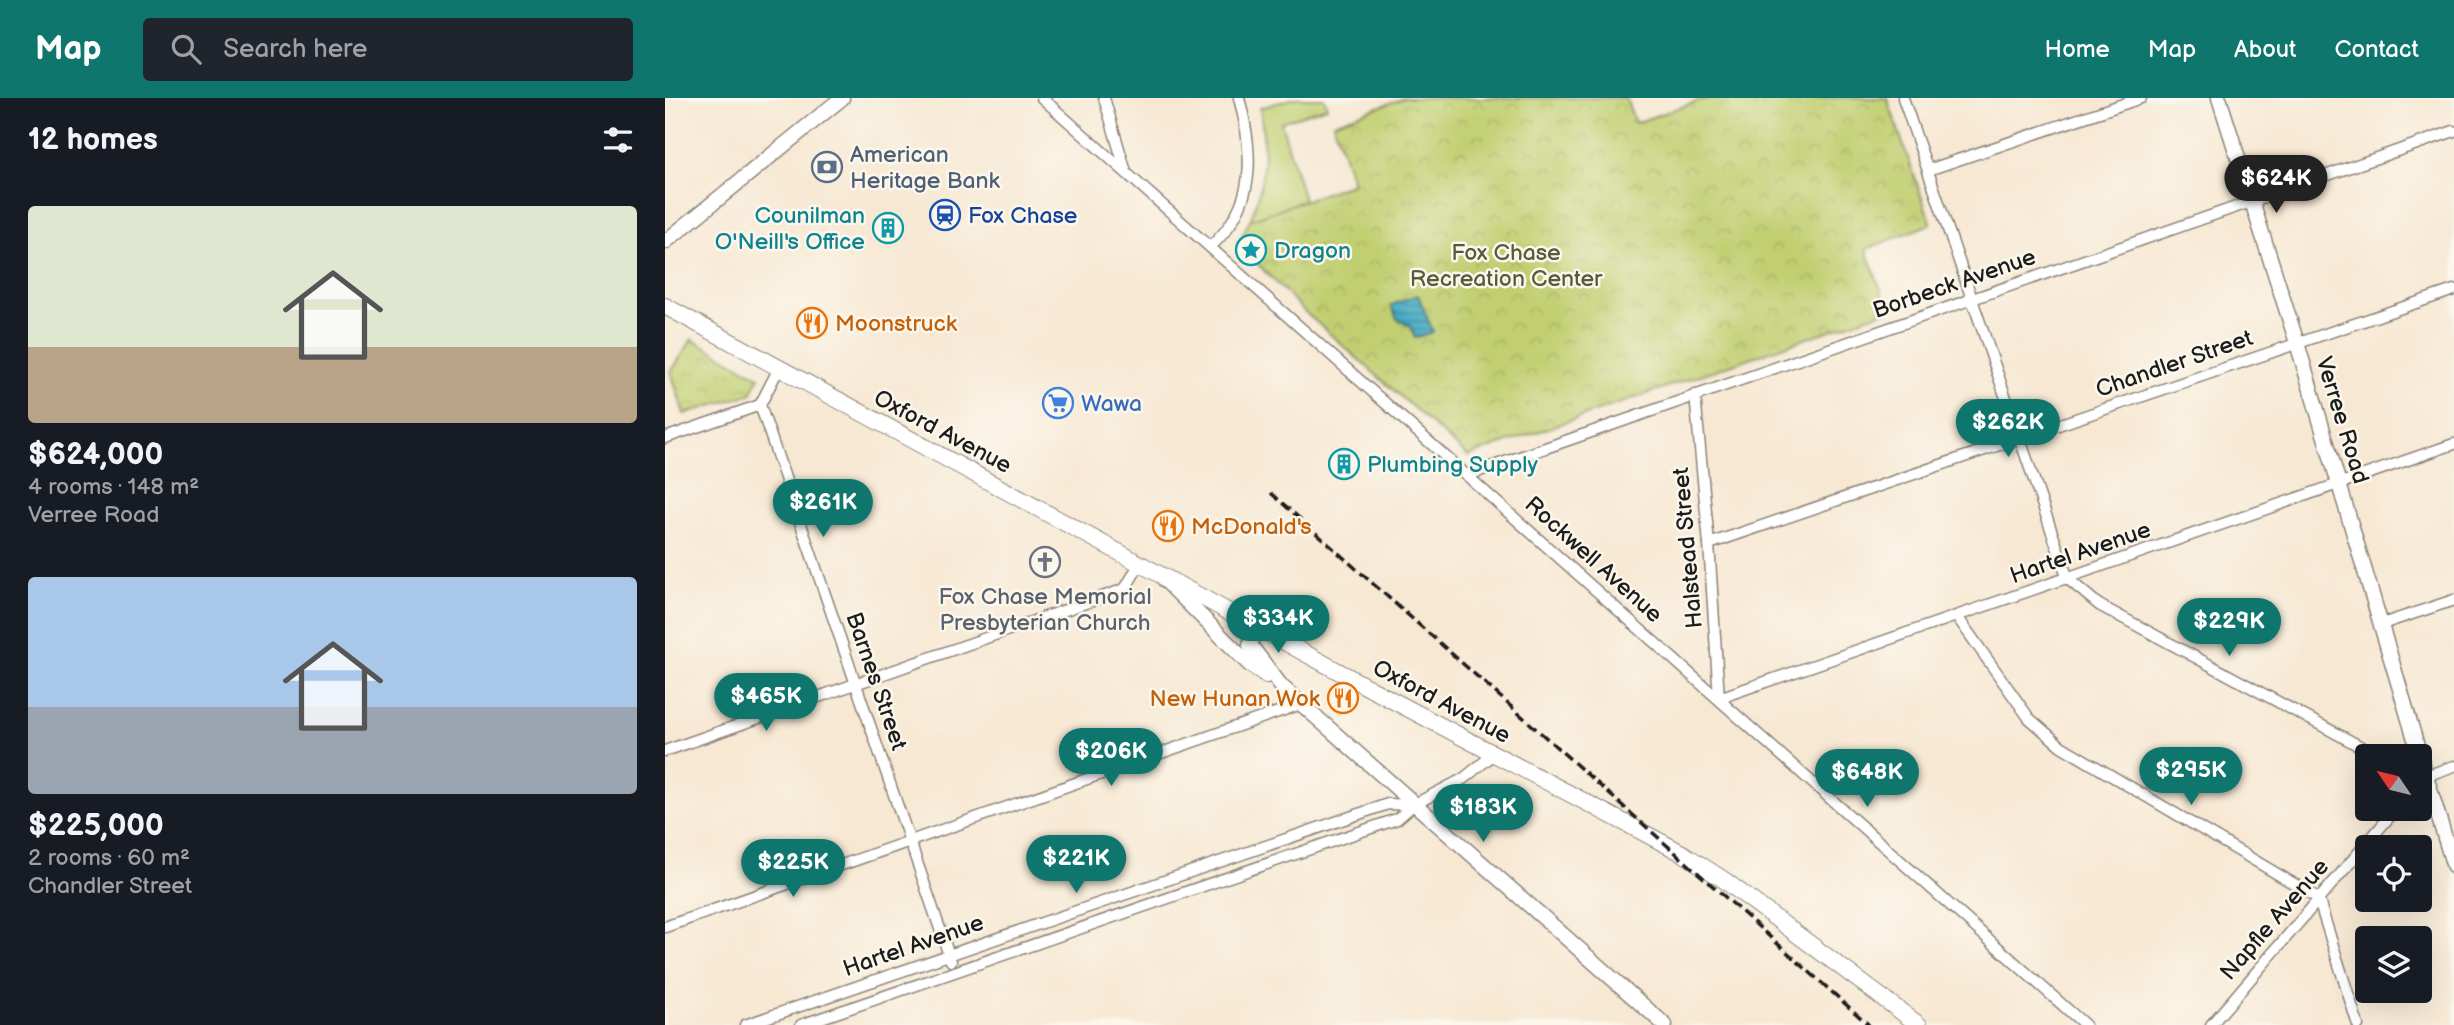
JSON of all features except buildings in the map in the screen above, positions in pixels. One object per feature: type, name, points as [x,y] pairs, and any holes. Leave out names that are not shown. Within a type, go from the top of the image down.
[{"type":"main road","points":[[665,242],[842,98]]},
{"type":"main road","name":"Verree Road","points":[[2219,98],[2297,343],[2417,744]]},
{"type":"main road","name":"Oxford Avenue","points":[[665,306],[1256,627],[1703,865],[1919,1025]]},
{"type":"main road","points":[[1159,573],[1250,665],[1281,686],[1664,1025]]},
{"type":"main road","points":[[1256,627],[1250,645],[1281,686]]},
{"type":"main road","name":"Verree Road","points":[[2433,808],[2454,867]]},
{"type":"street","name":"Rockwell Avenue","points":[[1042,98],[2085,1025]]},
{"type":"street","points":[[1104,98],[1126,172]]},
{"type":"street","points":[[1210,247],[1230,227],[1248,180],[1250,139],[1239,98]]},
{"type":"street","points":[[1903,98],[2022,438],[2068,579],[2099,605],[2356,744]]},
{"type":"street","points":[[1928,170],[2141,98]]},
{"type":"street","name":"Borbeck Avenue","points":[[1468,475],[2454,131]]},
{"type":"street","name":"Chandler Street","points":[[1710,544],[2454,290]]},
{"type":"street","points":[[665,438],[760,405],[779,368]]},
{"type":"street","name":"Halstead Street","points":[[1695,395],[1710,544],[1719,698]]},
{"type":"street","name":"Barnes Street","points":[[760,405],[954,970]]},
{"type":"street","name":"Hartel Avenue","points":[[1719,698],[1958,618],[2454,444]]},
{"type":"street","points":[[665,751],[1125,589],[1140,563]]},
{"type":"street","points":[[2382,624],[2454,600]]},
{"type":"street","points":[[1958,618],[2029,718],[2061,746],[2318,898],[2358,1025]]},
{"type":"street","points":[[665,927],[1301,704]]},
{"type":"street","name":"Hartel Avenue","points":[[801,1025],[954,970],[1397,820],[1413,805],[1463,779],[1494,754]]},
{"type":"street","points":[[2433,773],[2454,766]]},
{"type":"street","name":"Hartel Avenue","points":[[745,1025],[1388,804],[1413,805]]},
{"type":"street","name":"Napfle Avenue","points":[[2211,1025],[2386,821]]},
{"type":"green space","points":[[1294,98],[1324,98],[1327,107],[1281,122],[1304,200],[1250,220],[1262,178],[1263,137],[1260,108]]},
{"type":"green space","name":"Fox Chase Recreation Center","points":[[1404,98],[1626,98],[1635,123],[1707,98],[1887,98],[1931,224],[1866,249],[1888,310],[1468,456],[1305,312],[1238,244],[1250,220],[1353,183],[1333,123]]},
{"type":"green space","points":[[692,339],[759,377],[751,394],[684,414],[671,372]]},
{"type":"water","points":[[1418,295],[1433,332],[1415,338],[1410,326],[1397,319],[1391,305]]},
{"type":"railway","points":[[1271,493],[1869,1025]]},
{"type":"place","name":"American Heritage Bank","points":[[827,167]]},
{"type":"place","name":"Fox Chase","points":[[945,215]]},
{"type":"place","name":"Counilman O'Neill's Office","points":[[888,228]]},
{"type":"place","name":"Dragon","points":[[1251,250]]},
{"type":"place","name":"Moonstruck","points":[[812,323]]},
{"type":"place","name":"Wawa","points":[[1058,403]]},
{"type":"place","name":"Plumbing Supply","points":[[1344,464]]},
{"type":"place","name":"McDonald's","points":[[1168,526]]},
{"type":"place","name":"Fox Chase Memorial Presbyterian Church","points":[[1045,562]]},
{"type":"place","name":"New Hunan Wok","points":[[1343,698]]}]
